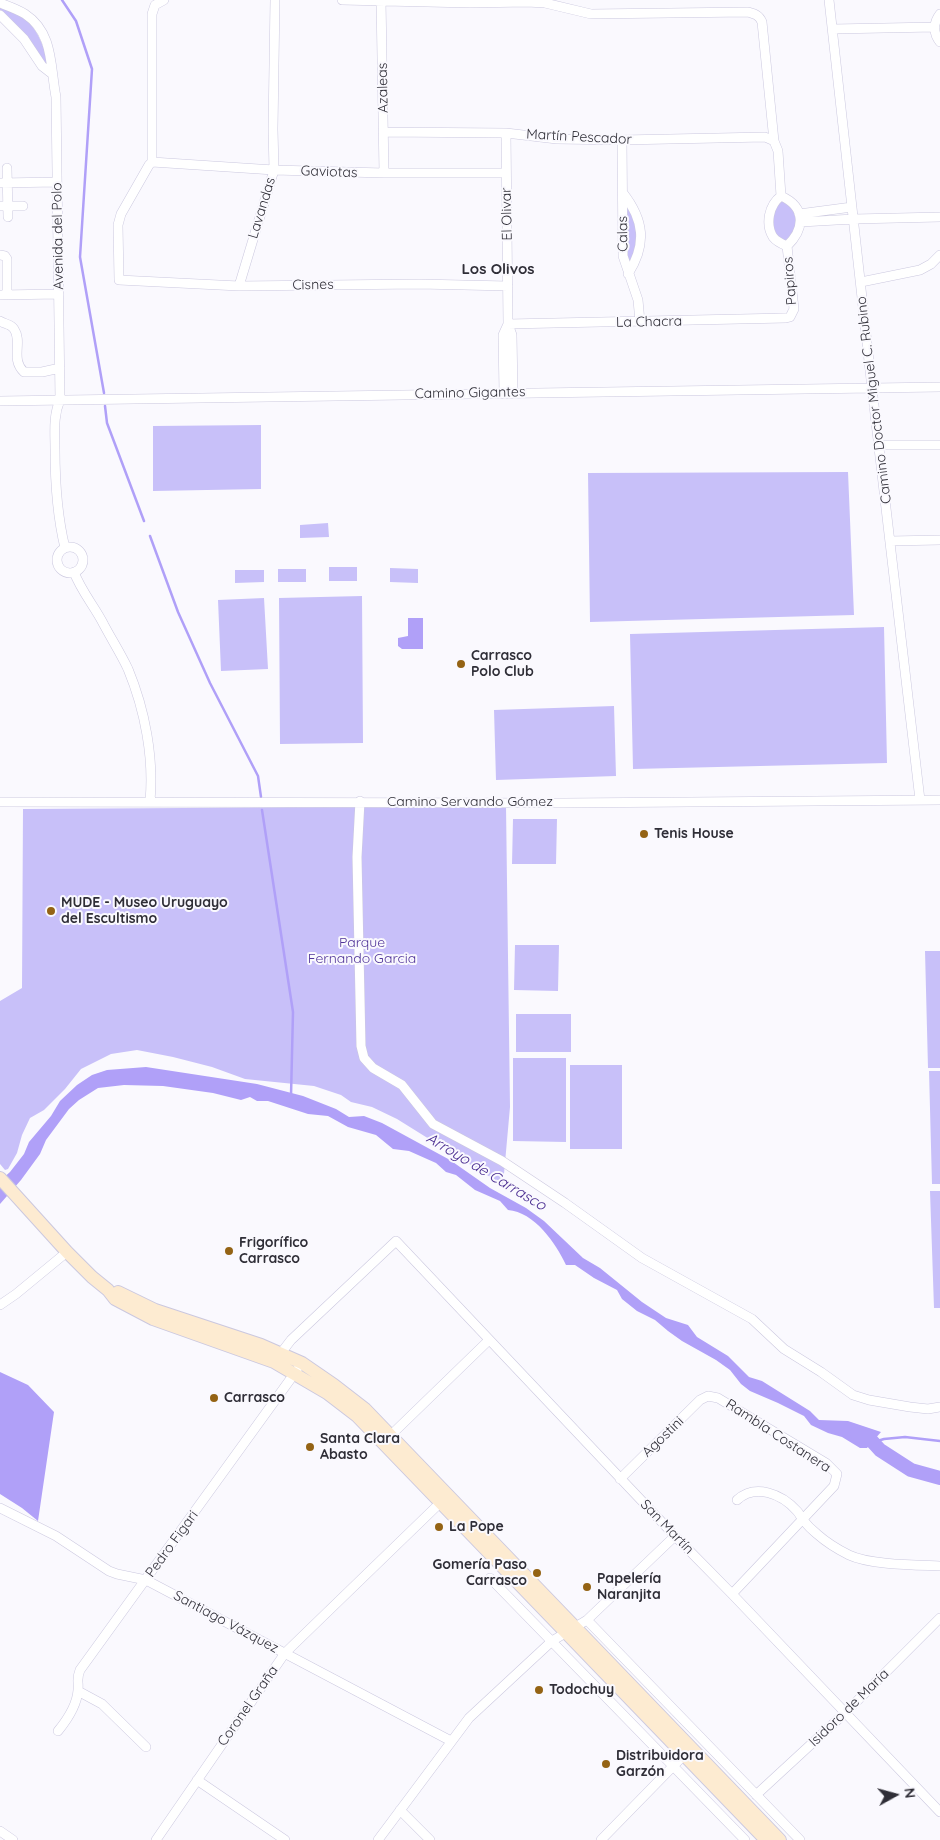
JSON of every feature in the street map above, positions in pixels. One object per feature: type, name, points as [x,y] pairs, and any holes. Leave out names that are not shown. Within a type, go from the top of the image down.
[{"type":"main road","points":[[0,1178],[67,1252],[108,1290],[118,1292],[155,1310],[261,1345],[277,1358],[350,1397],[391,1435],[684,1755],[766,1840]]},
{"type":"main road","points":[[298,1368],[357,1416],[780,1840]]},
{"type":"street","points":[[152,162],[152,14],[155,5],[164,0]]},
{"type":"street","name":"Lavandas","points":[[239,286],[274,170],[275,0]]},
{"type":"street","points":[[342,0],[470,3],[527,2],[545,3],[591,14],[748,12],[759,16],[762,22],[774,141],[778,151],[781,196],[792,203],[800,218]]},
{"type":"street","name":"Camino Doctor Miguel C. Rubino","points":[[829,0],[920,800]]},
{"type":"street","name":"Azaleas","points":[[381,1],[384,173]]},
{"type":"street","name":"Avenida del Polo","points":[[0,3],[23,13],[38,25],[50,51],[52,61],[51,73],[56,97],[60,368],[60,400],[55,412],[55,489],[60,529],[65,548]]},
{"type":"street","points":[[940,14],[935,27],[936,36],[940,42]]},
{"type":"street","points":[[0,16],[24,40],[42,66],[51,73]]},
{"type":"street","points":[[832,29],[935,27]]},
{"type":"street","name":"Martín Pescador","points":[[383,132],[506,133],[557,139],[622,140],[765,137],[774,141]]},
{"type":"street","name":"El Olivar","points":[[506,133],[508,324],[503,335],[508,393]]},
{"type":"street","name":"Calas","points":[[622,140],[623,256],[638,300],[640,322]]},
{"type":"street","name":"Gaviotas","points":[[152,162],[274,170],[384,173],[506,173]]},
{"type":"street","name":"Cisnes","points":[[152,162],[121,214],[118,225],[119,280],[239,286],[420,284],[508,286]]},
{"type":"street","points":[[7,168],[4,183],[4,206],[8,217]]},
{"type":"street","points":[[4,183],[57,182]]},
{"type":"street","name":"Calas","points":[[623,193],[638,217],[641,237],[640,248],[628,274]]},
{"type":"street","name":"Papiros","points":[[781,196],[774,201],[770,208],[770,228],[774,237],[787,246]]},
{"type":"street","points":[[4,206],[23,206]]},
{"type":"street","points":[[800,218],[852,207]]},
{"type":"street","points":[[800,218],[940,217]]},
{"type":"street","name":"Papiros","points":[[790,316],[794,309],[787,246],[797,235],[800,218]]},
{"type":"street","points":[[860,282],[920,270],[931,264],[940,255]]},
{"type":"street","points":[[0,256],[5,256],[7,259],[4,295],[59,294]]},
{"type":"street","name":"La Chacra","points":[[508,324],[781,319],[790,316]]},
{"type":"street","points":[[0,321],[14,329],[18,367],[24,372],[42,372],[60,368]]},
{"type":"street","name":"Camino Gigantes","points":[[0,401],[940,387]]},
{"type":"street","points":[[879,445],[940,445]]},
{"type":"street","points":[[890,541],[940,540]]},
{"type":"street","points":[[65,548],[76,549],[81,555],[82,563],[74,572],[63,571],[58,565],[57,557],[65,548]]},
{"type":"street","points":[[74,572],[128,669],[137,696],[147,740],[151,775],[150,801]]},
{"type":"street","name":"Camino Servando Gómez","points":[[0,802],[940,800]]},
{"type":"street","points":[[360,801],[357,857],[361,1046],[364,1058],[373,1068],[402,1085],[433,1124],[502,1161],[642,1258],[752,1319],[784,1349],[853,1395],[869,1400],[910,1407],[928,1409],[940,1407]]},
{"type":"street","name":"San Martín","points":[[277,1358],[291,1340],[396,1241],[940,1812]]},
{"type":"street","points":[[0,1305],[67,1252]]},
{"type":"street","points":[[391,1435],[489,1340]]},
{"type":"street","name":"Pedro Figari","points":[[58,1731],[70,1716],[78,1691],[76,1680],[80,1670],[298,1368]]},
{"type":"street","name":"Agostini","points":[[620,1478],[700,1400],[708,1396]]},
{"type":"street","name":"Rambla Costanera","points":[[708,1396],[718,1398],[826,1463],[837,1474],[834,1486],[802,1519]]},
{"type":"street","points":[[737,1500],[744,1494],[756,1491],[776,1495],[798,1511],[802,1519],[818,1535],[850,1556],[895,1564],[940,1566]]},
{"type":"street","name":"Coronel Graña","points":[[156,1840],[285,1653],[441,1502]]},
{"type":"street","name":"Santiago Vázquez","points":[[0,1508],[56,1536],[109,1571],[146,1580],[451,1741]]},
{"type":"street","points":[[732,1594],[802,1519]]},
{"type":"street","points":[[378,1840],[470,1718],[552,1641],[587,1620],[675,1536]]},
{"type":"street","points":[[490,1578],[745,1840]]},
{"type":"street","name":"Isidoro de María","points":[[756,1795],[846,1712],[940,1618]]},
{"type":"street","points":[[587,1620],[800,1840]]},
{"type":"street","points":[[78,1691],[102,1704],[146,1747]]},
{"type":"street","points":[[601,1840],[684,1755]]},
{"type":"street","points":[[198,1780],[285,1840]]},
{"type":"street","points":[[400,1810],[430,1840]]},
{"type":"green space","points":[[0,8],[11,10],[20,15],[34,28],[39,36],[49,65],[45,64],[31,42],[0,11]]},
{"type":"green space","points":[[784,200],[795,211],[798,225],[788,240],[785,241],[776,234],[773,224],[776,202]]},
{"type":"green space","points":[[628,205],[636,218],[637,248],[631,260],[627,260],[626,206]]},
{"type":"green space","points":[[261,425],[261,489],[153,491],[153,426]]},
{"type":"green space","points":[[848,472],[854,615],[590,622],[588,473]]},
{"type":"green space","points":[[328,523],[329,537],[300,538],[300,525]]},
{"type":"green space","points":[[329,567],[357,567],[357,581],[329,581]]},
{"type":"green space","points":[[390,568],[418,569],[418,583],[390,582]]},
{"type":"green space","points":[[278,569],[306,569],[306,582],[278,582]]},
{"type":"green space","points":[[235,570],[264,570],[264,582],[235,583]]},
{"type":"green space","points":[[362,596],[363,743],[280,744],[279,598]]},
{"type":"green space","points":[[264,598],[268,669],[221,671],[218,600]]},
{"type":"green space","points":[[884,627],[887,763],[633,769],[630,634]]},
{"type":"green space","points":[[614,706],[616,776],[496,780],[494,710]]},
{"type":"green space","name":"Parque Fernando Garcia","points":[[506,806],[510,1107],[503,1185],[397,1119],[372,1107],[351,1102],[341,1095],[314,1086],[245,1079],[212,1067],[137,1050],[111,1054],[81,1069],[65,1089],[44,1110],[30,1118],[22,1135],[17,1153],[8,1169],[5,1170],[0,1164],[0,1001],[22,988],[23,809]]},
{"type":"green space","points":[[513,819],[557,819],[556,864],[512,864]]},
{"type":"green space","points":[[515,945],[559,945],[558,991],[514,990]]},
{"type":"green space","points":[[925,951],[940,951],[940,1068],[928,1068]]},
{"type":"green space","points":[[516,1014],[571,1014],[571,1052],[516,1052]]},
{"type":"green space","points":[[513,1058],[566,1058],[566,1142],[513,1141]]},
{"type":"green space","points":[[570,1065],[622,1065],[622,1149],[570,1149]]},
{"type":"green space","points":[[929,1071],[940,1071],[940,1184],[932,1184]]},
{"type":"green space","points":[[930,1191],[940,1191],[940,1308],[934,1308]]},
{"type":"shaded area","points":[[408,618],[423,618],[423,649],[402,649],[398,646],[398,638],[408,636]]},
{"type":"shaded area","points":[[146,1067],[257,1084],[303,1096],[336,1109],[349,1117],[364,1116],[382,1123],[450,1160],[490,1188],[526,1208],[544,1221],[583,1258],[600,1268],[642,1302],[666,1318],[688,1325],[697,1337],[728,1356],[749,1377],[762,1381],[810,1411],[819,1420],[848,1421],[881,1432],[867,1448],[860,1448],[842,1437],[811,1425],[804,1416],[750,1391],[741,1384],[730,1370],[716,1360],[682,1341],[655,1320],[637,1311],[622,1299],[617,1290],[575,1265],[566,1265],[550,1238],[527,1216],[508,1210],[500,1201],[475,1190],[456,1175],[446,1172],[436,1163],[409,1151],[393,1149],[376,1135],[348,1127],[328,1116],[308,1114],[268,1101],[257,1101],[250,1097],[241,1100],[213,1093],[163,1086],[124,1085],[98,1088],[69,1109],[46,1140],[40,1154],[0,1204],[0,1181],[24,1154],[29,1142],[51,1116],[60,1101],[77,1085],[92,1075],[107,1070]]},
{"type":"shaded area","points":[[0,1372],[28,1385],[54,1412],[38,1521],[0,1494]]},
{"type":"waterway","points":[[62,0],[76,21],[92,69],[80,257],[104,393]]},
{"type":"waterway","points":[[105,406],[107,423],[144,521]]},
{"type":"waterway","points":[[150,536],[178,612],[210,683],[258,776],[261,797]]},
{"type":"waterway","points":[[262,810],[293,1012],[291,1096]]},
{"type":"waterway","name":"Arroyo de Carrasco","points":[[857,1434],[870,1439],[880,1450],[911,1470],[940,1478]]},
{"type":"waterway","points":[[874,1442],[905,1437],[940,1441]]},
{"type":"place","name":"Carrasco Polo Club","points":[[461,664]]},
{"type":"place","name":"Tenis House","points":[[644,834]]},
{"type":"place","name":"MUDE - Museo Uruguayo del Escultismo","points":[[51,911]]},
{"type":"place","name":"Frigorífico Carrasco","points":[[229,1251]]},
{"type":"place","name":"Carrasco","points":[[214,1398]]},
{"type":"place","name":"Santa Clara Abasto","points":[[310,1447]]},
{"type":"place","name":"La Pope","points":[[439,1527]]},
{"type":"place","name":"Gomería Paso Carrasco","points":[[537,1573]]},
{"type":"place","name":"Papelería Naranjita","points":[[587,1587]]},
{"type":"place","name":"Todochuy","points":[[539,1690]]},
{"type":"place","name":"Distribuidora Garzón","points":[[606,1764]]},
{"type":"district","name":"Los Olivos","points":[[498,269]]}]
